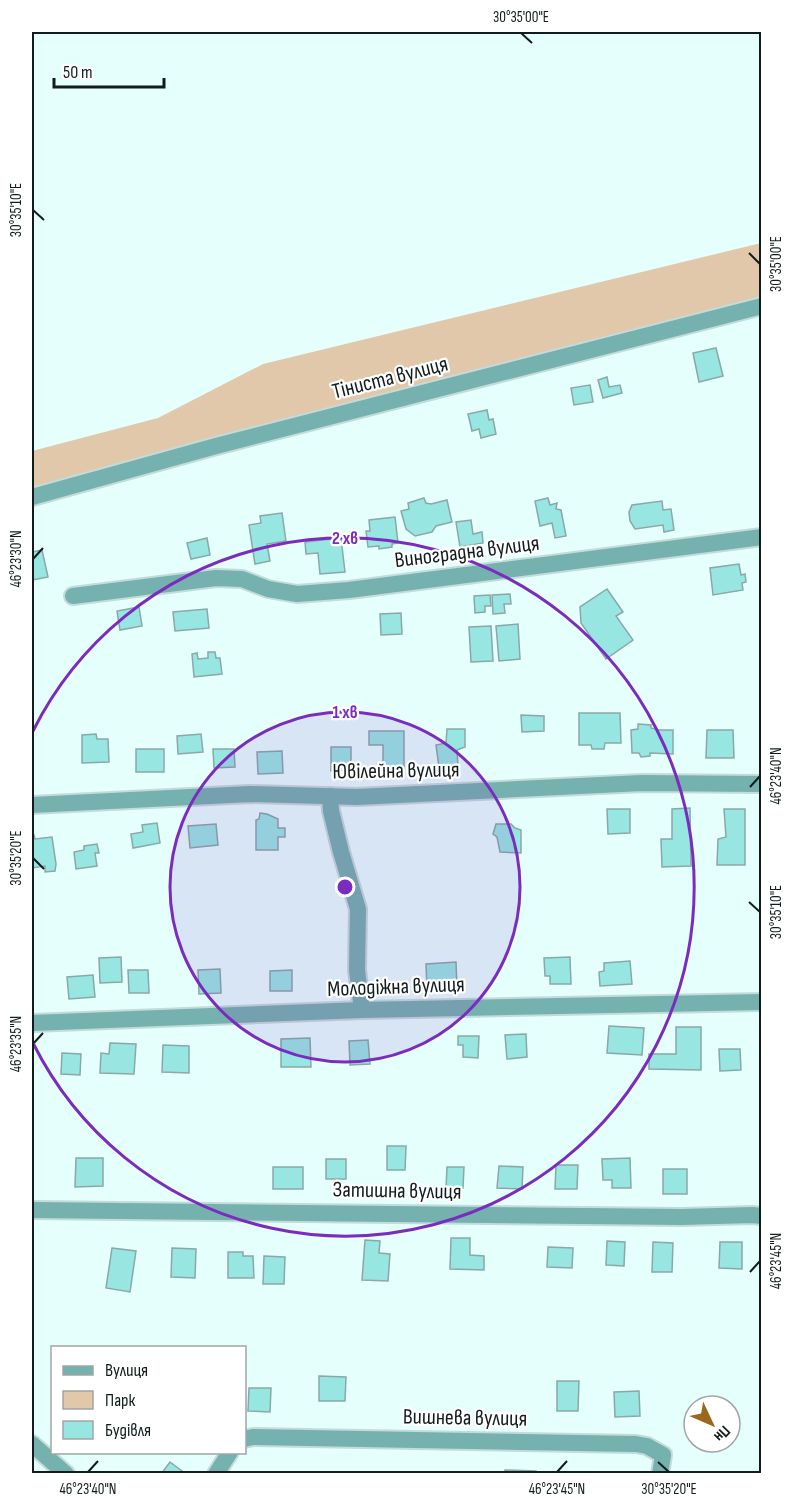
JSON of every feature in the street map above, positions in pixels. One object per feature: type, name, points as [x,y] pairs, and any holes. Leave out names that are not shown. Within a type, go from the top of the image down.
[{"type":"street","name":"Тіниста вулиця","points":[[32,497],[216,446],[762,306]]},
{"type":"street","name":"Виноградна вулиця","points":[[73,596],[216,578],[242,579],[268,589],[297,594],[349,590],[762,537]]},
{"type":"street","name":"Ювілейна вулиця","points":[[32,805],[250,794],[357,797],[642,783],[762,784]]},
{"type":"street","points":[[330,796],[331,811],[341,852],[358,909],[357,970],[362,1010]]},
{"type":"street","name":"Молодіжна вулиця","points":[[32,1023],[362,1010],[762,1002]]},
{"type":"street","name":"Затишна вулиця","points":[[32,1210],[762,1216]]},
{"type":"street","name":"Вишнева вулиця","points":[[246,1438],[636,1444],[647,1446],[663,1455],[660,1473]]},
{"type":"street","points":[[32,1444],[66,1473]]},
{"type":"street","points":[[216,1473],[229,1454]]},
{"type":"green space","points":[[761,243],[761,298],[32,488],[32,451],[158,418],[263,364]]},
{"type":"building","points":[[716,348],[723,376],[699,382],[693,353]]},
{"type":"building","points":[[607,377],[609,387],[620,385],[622,393],[603,398],[598,380]]},
{"type":"building","points":[[590,385],[593,402],[574,405],[571,388]]},
{"type":"building","points":[[487,410],[489,420],[493,419],[496,434],[481,438],[479,429],[472,431],[468,414]]},
{"type":"building","points":[[424,498],[426,503],[431,504],[447,500],[452,522],[436,526],[432,532],[415,536],[406,529],[401,511],[409,509],[408,503]]},
{"type":"building","points":[[548,498],[550,505],[557,503],[556,509],[561,510],[566,536],[555,538],[552,523],[540,526],[535,501]]},
{"type":"building","points":[[662,501],[663,510],[671,509],[674,530],[664,532],[663,525],[635,529],[630,521],[629,512],[632,505]]},
{"type":"building","points":[[282,513],[286,541],[267,544],[270,561],[255,564],[249,525],[261,523],[260,516]]},
{"type":"building","points":[[395,517],[398,543],[392,544],[392,547],[379,549],[379,546],[368,547],[366,531],[370,531],[369,520]]},
{"type":"building","points":[[471,520],[473,534],[482,532],[483,543],[460,547],[456,522]]},
{"type":"building","points":[[207,538],[210,555],[191,559],[187,543]]},
{"type":"building","points":[[341,538],[345,572],[320,574],[318,553],[306,554],[305,542]]},
{"type":"building","points":[[42,550],[48,577],[32,580],[32,552]]},
{"type":"building","points":[[739,564],[741,575],[745,574],[746,582],[742,583],[743,590],[713,595],[710,568]]},
{"type":"building","points":[[607,589],[623,612],[616,616],[633,640],[606,659],[581,623],[580,607]]},
{"type":"building","points":[[510,594],[511,604],[504,604],[505,613],[493,614],[492,595]]},
{"type":"building","points":[[490,595],[491,606],[485,606],[485,612],[475,613],[474,596]]},
{"type":"building","points":[[139,607],[142,626],[120,630],[117,611]]},
{"type":"building","points":[[207,609],[209,628],[175,631],[173,612]]},
{"type":"building","points":[[401,613],[402,634],[381,635],[380,614]]},
{"type":"building","points":[[518,624],[520,659],[499,661],[496,626]]},
{"type":"building","points":[[491,626],[493,661],[471,662],[469,627]]},
{"type":"building","points":[[208,652],[215,652],[216,658],[220,658],[222,674],[194,677],[192,654],[197,653],[198,659],[208,658]]},
{"type":"building","points":[[579,713],[620,713],[621,743],[605,743],[604,749],[592,749],[591,745],[579,745]]},
{"type":"building","points":[[521,715],[544,716],[544,731],[522,732]]},
{"type":"building","points":[[638,724],[651,725],[651,728],[659,730],[673,730],[673,754],[650,753],[650,756],[641,757],[639,753],[632,753],[631,730],[638,729]]},
{"type":"building","points":[[447,729],[465,729],[465,747],[457,750],[458,767],[439,767],[436,745],[446,743]]},
{"type":"building","points":[[707,730],[733,730],[734,758],[706,758]]},
{"type":"building","points":[[369,731],[404,731],[404,769],[383,770],[383,745],[369,745]]},
{"type":"building","points":[[96,734],[97,739],[108,739],[109,762],[82,763],[82,735]]},
{"type":"building","points":[[201,734],[203,752],[178,754],[177,736]]},
{"type":"building","points":[[331,747],[351,747],[351,770],[331,771]]},
{"type":"building","points":[[136,749],[164,749],[164,772],[136,772]]},
{"type":"building","points":[[213,749],[234,749],[235,767],[214,768]]},
{"type":"building","points":[[282,751],[283,773],[258,774],[257,752]]},
{"type":"building","points":[[690,808],[691,866],[662,867],[661,839],[672,839],[672,809]]},
{"type":"building","points":[[607,809],[630,809],[630,833],[608,834]]},
{"type":"building","points":[[724,809],[745,809],[745,865],[717,865],[718,839],[726,837]]},
{"type":"building","points":[[260,813],[278,819],[278,828],[285,828],[285,837],[278,837],[278,850],[256,850],[256,820],[259,819]]},
{"type":"building","points":[[157,823],[160,843],[133,848],[131,834],[143,832],[142,825]]},
{"type":"building","points":[[216,824],[218,845],[190,848],[188,826]]},
{"type":"building","points":[[496,824],[511,824],[521,830],[521,853],[500,852],[497,837],[493,834]]},
{"type":"building","points":[[34,835],[35,839],[52,837],[55,871],[45,872],[45,866],[32,868],[32,836]]},
{"type":"building","points":[[97,844],[99,853],[95,853],[97,866],[76,869],[74,852],[84,850],[84,846]]},
{"type":"building","points":[[121,957],[122,982],[100,983],[99,958]]},
{"type":"building","points":[[570,957],[571,984],[550,984],[550,976],[545,976],[544,958]]},
{"type":"building","points":[[630,961],[632,984],[600,986],[599,972],[604,971],[604,963]]},
{"type":"building","points":[[456,962],[457,987],[427,989],[426,964]]},
{"type":"building","points":[[220,969],[221,993],[199,994],[198,970]]},
{"type":"building","points":[[128,970],[148,970],[149,993],[129,993]]},
{"type":"building","points":[[292,970],[292,991],[270,991],[270,971]]},
{"type":"building","points":[[93,975],[95,997],[69,999],[67,977]]},
{"type":"building","points":[[609,1026],[644,1028],[642,1055],[607,1053]]},
{"type":"building","points":[[676,1027],[701,1027],[701,1070],[649,1069],[649,1054],[676,1054]]},
{"type":"building","points":[[526,1034],[527,1057],[507,1059],[505,1035]]},
{"type":"building","points":[[458,1036],[479,1036],[478,1058],[463,1057],[463,1045],[458,1045]]},
{"type":"building","points":[[310,1038],[311,1067],[281,1067],[281,1039]]},
{"type":"building","points":[[368,1040],[370,1064],[350,1065],[349,1041]]},
{"type":"building","points":[[110,1043],[136,1044],[134,1074],[100,1073],[101,1053],[109,1054]]},
{"type":"building","points":[[163,1045],[189,1046],[189,1073],[162,1072]]},
{"type":"building","points":[[719,1049],[740,1049],[741,1070],[720,1071]]},
{"type":"building","points":[[62,1053],[81,1054],[80,1075],[61,1074]]},
{"type":"building","points":[[387,1146],[406,1146],[405,1170],[387,1170]]},
{"type":"building","points":[[76,1158],[103,1158],[103,1186],[75,1187]]},
{"type":"building","points":[[630,1158],[631,1188],[612,1188],[612,1180],[603,1180],[602,1159]]},
{"type":"building","points":[[326,1159],[346,1159],[346,1179],[326,1179]]},
{"type":"building","points":[[556,1165],[578,1165],[577,1189],[555,1189]]},
{"type":"building","points":[[499,1166],[523,1167],[522,1189],[497,1188]]},
{"type":"building","points":[[273,1167],[303,1167],[303,1189],[273,1189]]},
{"type":"building","points":[[447,1167],[464,1167],[463,1188],[446,1188]]},
{"type":"building","points":[[663,1169],[687,1169],[687,1194],[663,1194]]},
{"type":"building","points":[[451,1238],[470,1238],[470,1255],[484,1256],[484,1270],[450,1269]]},
{"type":"building","points":[[365,1240],[380,1241],[379,1253],[390,1254],[388,1281],[362,1280]]},
{"type":"building","points":[[607,1241],[625,1242],[624,1266],[606,1265]]},
{"type":"building","points":[[653,1242],[673,1243],[672,1272],[652,1272]]},
{"type":"building","points":[[720,1242],[742,1242],[742,1269],[719,1268]]},
{"type":"building","points":[[548,1247],[573,1248],[572,1268],[547,1267]]},
{"type":"building","points":[[112,1248],[136,1251],[130,1292],[106,1288]]},
{"type":"building","points":[[172,1248],[196,1249],[195,1278],[171,1277]]},
{"type":"building","points":[[228,1252],[243,1252],[243,1256],[253,1256],[254,1278],[228,1278]]},
{"type":"building","points":[[264,1256],[285,1257],[284,1284],[263,1284]]},
{"type":"building","points":[[319,1376],[346,1377],[345,1401],[319,1401]]},
{"type":"building","points":[[557,1381],[579,1381],[578,1411],[557,1411]]},
{"type":"building","points":[[249,1388],[271,1388],[270,1412],[248,1411]]},
{"type":"building","points":[[639,1391],[640,1416],[615,1417],[614,1392]]},
{"type":"building","points":[[170,1462],[186,1474],[161,1474]]},
{"type":"building","points":[[505,1470],[536,1471],[536,1474],[505,1474]]}]
